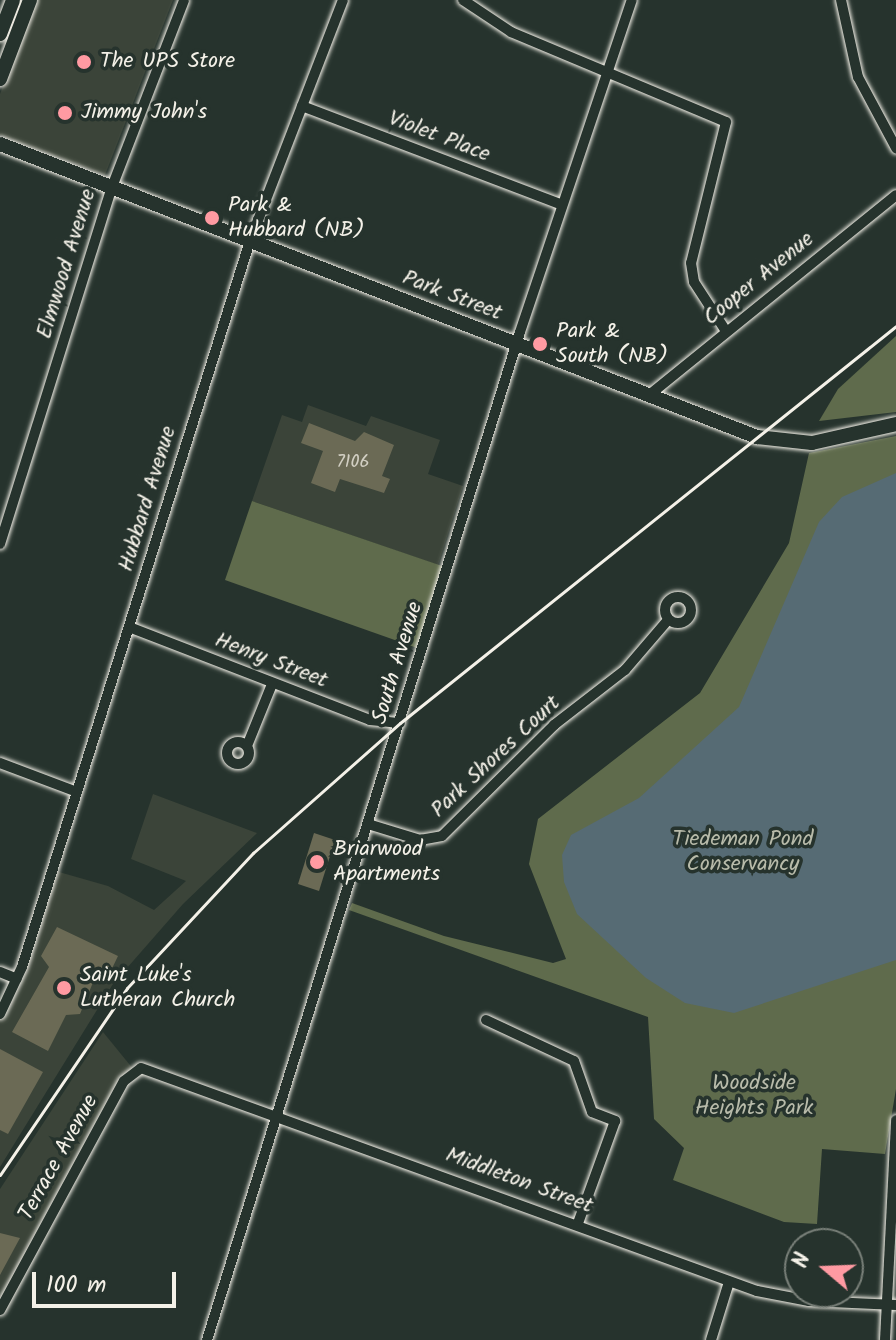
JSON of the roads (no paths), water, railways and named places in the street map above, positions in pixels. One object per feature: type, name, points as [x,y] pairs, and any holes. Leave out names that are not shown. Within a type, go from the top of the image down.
[{"type":"main road","points":[[0,34],[13,0]]},
{"type":"main road","points":[[0,79],[30,0]]},
{"type":"main road","name":"Park Street","points":[[0,144],[648,396],[774,441],[812,443],[896,424]]},
{"type":"street","name":"Elmwood Avenue","points":[[0,544],[112,187],[184,0]]},
{"type":"street","name":"Hubbard Avenue","points":[[0,1014],[17,979],[250,241],[343,0]]},
{"type":"street","points":[[463,0],[511,32],[721,117],[727,131],[691,263],[694,282],[726,331]]},
{"type":"street","name":"South Avenue","points":[[207,1340],[562,205],[632,0]]},
{"type":"street","points":[[841,0],[858,77],[896,148]]},
{"type":"street","name":"Violet Place","points":[[302,106],[562,205]]},
{"type":"street","name":"Cooper Avenue","points":[[648,396],[896,195]]},
{"type":"street","name":"Park Shores Court","points":[[368,824],[420,840],[442,836],[554,725],[625,670],[667,621]]},
{"type":"street","name":"Henry Street","points":[[129,627],[370,720],[400,723]]},
{"type":"street","points":[[247,746],[272,684]]},
{"type":"street","points":[[0,763],[77,792]]},
{"type":"street","points":[[0,972],[17,979]]},
{"type":"street","points":[[486,1020],[574,1061],[592,1112],[615,1121],[578,1223]]},
{"type":"street","name":"Middleton Street","points":[[134,1070],[578,1223],[729,1282],[783,1299],[893,1304]]},
{"type":"street","name":"Terrace Avenue","points":[[0,1310],[134,1070]]},
{"type":"street","points":[[885,1340],[893,1304],[896,1120]]},
{"type":"street","points":[[711,1340],[729,1282]]},
{"type":"water","name":"Tiedeman Pond Conservancy","points":[[896,473],[896,960],[734,1013],[685,1003],[646,978],[577,914],[564,882],[562,855],[571,835],[639,798],[739,707],[819,522],[842,497]]},
{"type":"railway","points":[[0,1175],[127,988],[253,853],[400,723],[896,326]]},
{"type":"place","name":"The UPS Store","points":[[84,62]]},
{"type":"place","name":"Jimmy John's","points":[[65,113]]},
{"type":"place","name":"Park & Hubbard (NB)","points":[[212,218]]},
{"type":"place","name":"Park & South (NB)","points":[[540,344]]},
{"type":"place","name":"Briarwood Apartments","points":[[317,862]]},
{"type":"place","name":"Saint Luke's Lutheran Church","points":[[64,988]]},
{"type":"park label","name":"Woodside Heights Park","points":[[754,1096]]}]
